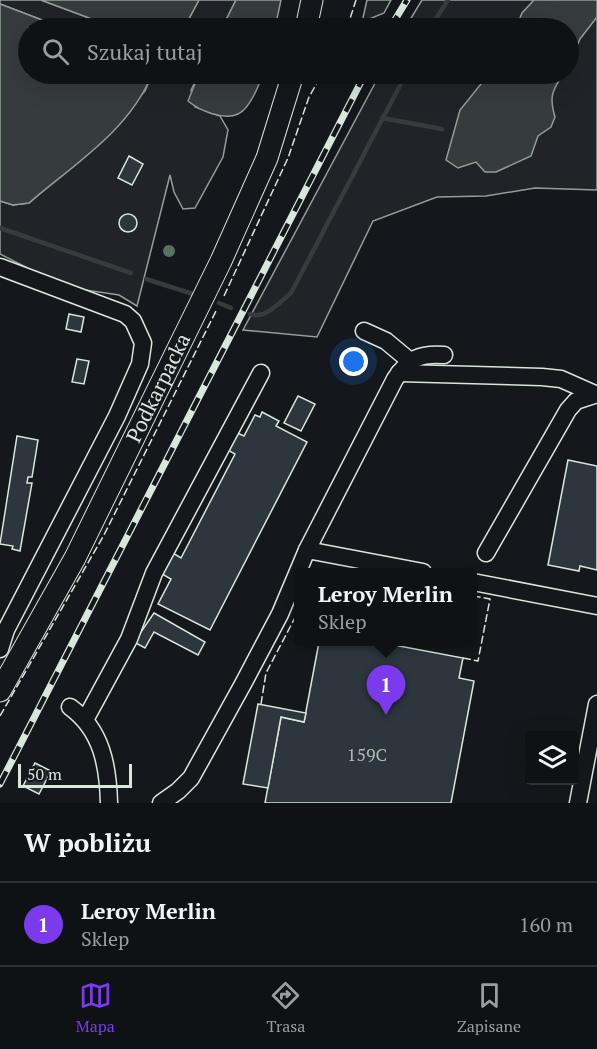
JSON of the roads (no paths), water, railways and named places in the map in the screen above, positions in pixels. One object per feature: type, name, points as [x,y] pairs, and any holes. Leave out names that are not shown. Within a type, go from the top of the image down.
[{"type":"main road","points":[[308,18],[312,0]]},
{"type":"main road","name":"Podkarpacka","points":[[0,692],[75,558],[221,261],[267,158],[291,84]]},
{"type":"street","points":[[0,267],[125,314],[133,321],[139,333],[143,354],[117,416],[6,630],[0,649]]},
{"type":"street","points":[[364,331],[386,341],[404,367]]},
{"type":"street","points":[[299,568],[404,367],[426,354],[444,355]]},
{"type":"street","points":[[404,367],[561,379],[596,394]]},
{"type":"street","points":[[85,720],[129,639],[154,573],[261,373]]},
{"type":"street","points":[[486,553],[568,410],[576,401],[596,394]]},
{"type":"street","points":[[307,550],[398,568]]},
{"type":"street","points":[[171,801],[191,778],[280,614],[294,581]]},
{"type":"street","points":[[477,583],[597,606]]},
{"type":"street","points":[[578,803],[597,704]]},
{"type":"street","points":[[70,707],[94,731],[104,755],[109,803]]},
{"type":"waterway","points":[[436,18],[448,0]]},
{"type":"waterway","points":[[250,314],[261,315],[267,312],[291,293],[401,84]]},
{"type":"waterway","points":[[382,118],[442,129]]},
{"type":"waterway","points":[[0,228],[131,273]]},
{"type":"waterway","points":[[146,279],[193,294]]},
{"type":"waterway","points":[[219,303],[231,308]]},
{"type":"railway","points":[[396,18],[407,0]]},
{"type":"railway","points":[[0,784],[360,84]]},
{"type":"place","name":"Leroy Merlin","points":[[386,715]]}]
